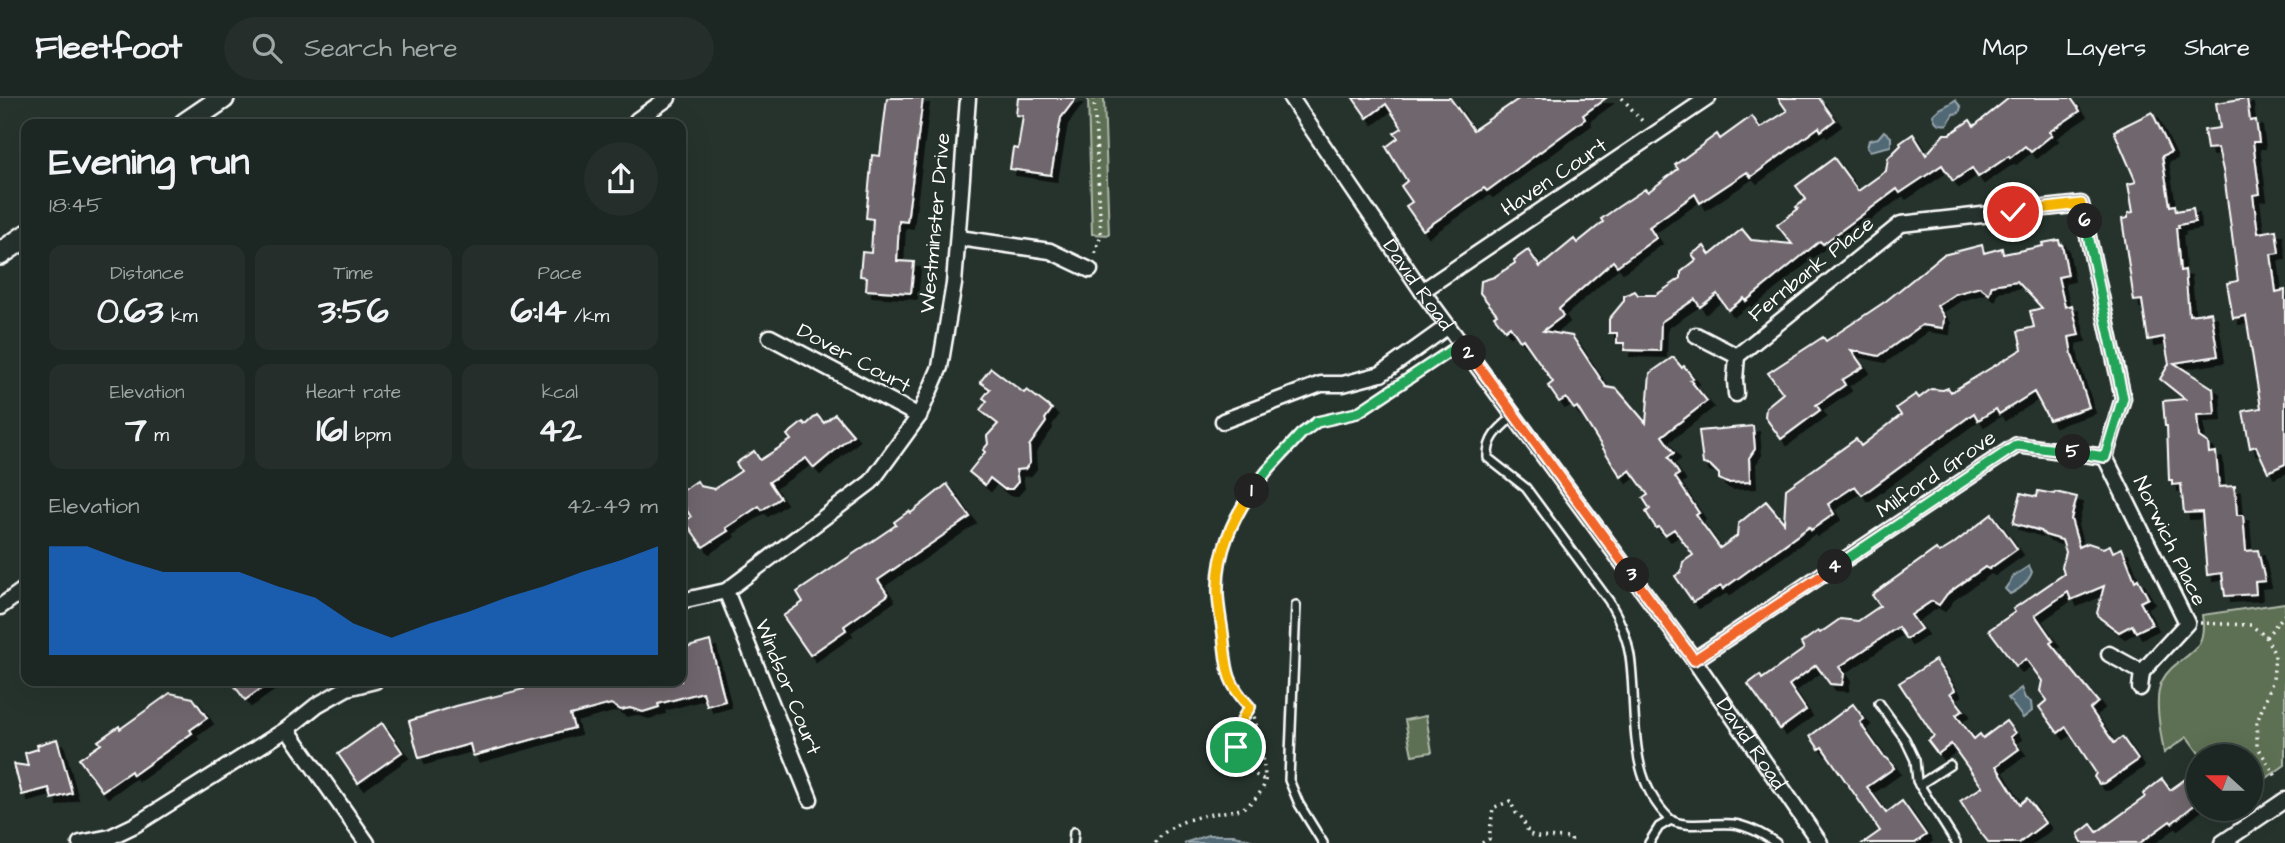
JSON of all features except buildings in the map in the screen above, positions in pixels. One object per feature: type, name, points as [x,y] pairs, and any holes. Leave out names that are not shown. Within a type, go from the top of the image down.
[{"type":"street","points":[[193,119],[223,98]]},
{"type":"street","points":[[638,119],[668,98]]},
{"type":"street","name":"Westminster Drive","points":[[686,600],[726,591],[871,482],[919,416],[940,367],[959,239],[968,98]]},
{"type":"street","name":"David Road","points":[[1291,98],[1422,291],[1694,660],[1820,843]]},
{"type":"street","name":"Haven Court","points":[[1422,291],[1708,98]]},
{"type":"street","name":"Fernbank Place","points":[[1737,356],[1900,224],[2081,204],[2123,398],[2105,457]]},
{"type":"street","points":[[0,254],[21,239]]},
{"type":"street","points":[[959,239],[1050,251],[1090,270]]},
{"type":"street","points":[[1223,421],[1321,384],[1343,384],[1381,374],[1448,326]]},
{"type":"street","points":[[1696,335],[1737,356],[1737,394]]},
{"type":"street","name":"Dover Court","points":[[770,337],[919,416]]},
{"type":"street","name":"Milford Grove","points":[[1694,660],[2017,445],[2105,457]]},
{"type":"street","name":"Norwich Place","points":[[2105,457],[2187,623],[2142,672]]},
{"type":"street","name":"Windsor Court","points":[[726,591],[810,799]]},
{"type":"street","points":[[0,607],[21,592]]},
{"type":"street","points":[[2109,654],[2142,672],[2140,688]]},
{"type":"street","points":[[80,843],[111,840],[287,729],[317,705],[355,686]]},
{"type":"street","points":[[287,729],[367,843]]},
{"type":"street","points":[[2222,843],[2285,800]]},
{"type":"lane","points":[[1515,415],[1491,438],[1488,458],[1526,488],[1618,616],[1630,654],[1637,755],[1653,797],[1671,820],[1681,825],[1734,824],[1760,831],[1776,843]]},
{"type":"lane","points":[[1296,605],[1289,780],[1299,804],[1323,843]]},
{"type":"lane","points":[[1879,703],[1905,739],[1914,761],[1917,781],[1956,843]]},
{"type":"lane","points":[[1919,785],[1950,765]]},
{"type":"lane","points":[[1649,843],[1659,827],[1671,820]]},
{"type":"lane","points":[[1073,843],[1074,832]]},
{"type":"path","points":[[1090,270],[1101,234],[1094,98]]},
{"type":"path","points":[[1622,98],[1654,136]]},
{"type":"path","points":[[1155,843],[1163,832],[1176,823],[1249,805],[1261,791],[1265,780],[1255,717],[1250,707],[1235,691],[1227,670],[1217,587],[1227,538],[1243,503],[1267,471],[1301,434],[1317,422],[1357,413],[1462,343]]},
{"type":"path","points":[[2266,637],[2285,614]]},
{"type":"path","points":[[2187,623],[2251,625],[2266,637],[2275,655],[2273,680],[2257,722],[2258,746],[2277,778]]},
{"type":"path","points":[[1250,707],[1243,718],[1236,747],[1239,759],[1254,775],[1265,780]]},
{"type":"path","points":[[1482,843],[1489,839],[1493,808],[1510,802],[1522,818],[1529,834],[1538,837],[1571,838],[1572,843]]},
{"type":"green space","points":[[1088,98],[1104,98],[1109,235],[1092,234]]},
{"type":"green space","points":[[2285,603],[2285,765],[2263,781],[2263,744],[2192,744],[2187,737],[2164,753],[2158,716],[2159,688],[2168,672],[2190,654],[2201,640],[2202,615]]},
{"type":"green space","points":[[1426,716],[1432,752],[1412,755],[1405,720]]},
{"type":"water","points":[[1955,100],[1961,107],[1959,113],[1953,114],[1948,124],[1938,123],[1933,115]]},
{"type":"water","points":[[1884,131],[1891,137],[1891,146],[1870,151],[1867,148],[1869,140],[1878,138]]},
{"type":"water","points":[[2029,566],[2032,572],[2029,579],[2021,588],[2010,594],[2005,589],[2014,576]]},
{"type":"water","points":[[2021,688],[2025,698],[2031,702],[2032,711],[2023,718],[2008,698]]},
{"type":"water","points":[[1208,835],[1235,835],[1260,843],[1184,843]]},
{"type":"route","points":[[1236,747],[1243,718],[1250,707],[1235,691],[1227,670],[1217,587],[1227,538],[1243,503],[1267,471],[1301,434],[1317,422],[1357,413],[1462,343],[1694,660],[2017,445],[2105,457],[2123,398],[2081,204],[2013,212]]}]
